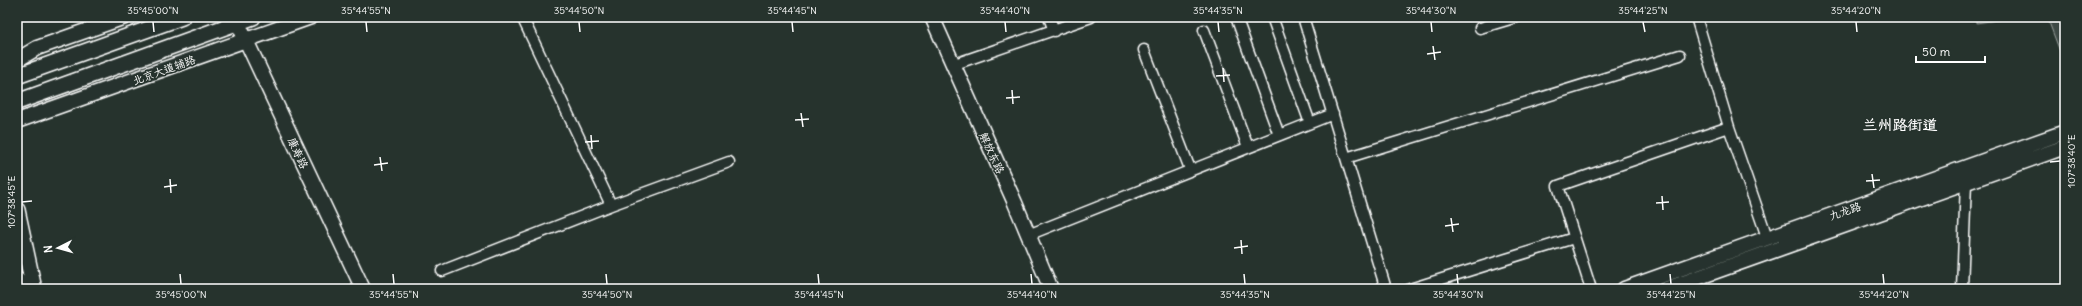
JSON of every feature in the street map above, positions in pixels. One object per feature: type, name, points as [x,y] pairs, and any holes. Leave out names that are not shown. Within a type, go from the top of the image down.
[{"type":"main road","points":[[17,60],[37,48],[125,17]]},
{"type":"main road","points":[[17,76],[182,17]]},
{"type":"main road","points":[[17,102],[234,20],[253,17]]},
{"type":"main road","name":"北京大道辅路","points":[[17,121],[311,17]]},
{"type":"main road","name":"解放东路","points":[[932,17],[956,64],[1032,233],[1059,289]]},
{"type":"main road","name":"解放东路","points":[[941,17],[956,64]]},
{"type":"main road","name":"康寿路","points":[[234,20],[357,289]]},
{"type":"main road","name":"康寿路","points":[[243,41],[363,289]]},
{"type":"main road","name":"九龙路","points":[[1624,289],[1873,202],[2065,132]]},
{"type":"main road","name":"九龙路","points":[[1666,289],[2065,147]]},
{"type":"main road","points":[[17,210],[34,289]]},
{"type":"main road","name":"解放东路","points":[[1032,233],[1051,289]]},
{"type":"main road","points":[[17,280],[19,289]]},
{"type":"street","points":[[522,17],[611,205]]},
{"type":"street","points":[[1049,17],[1054,31]]},
{"type":"street","points":[[956,64],[1091,17]]},
{"type":"street","points":[[1236,17],[1279,135]]},
{"type":"street","points":[[1272,17],[1310,123]]},
{"type":"street","points":[[1304,17],[1386,289]]},
{"type":"street","points":[[1696,17],[1729,127],[1767,238]]},
{"type":"street","points":[[1480,28],[1510,18]]},
{"type":"street","points":[[1204,30],[1248,147]]},
{"type":"street","points":[[1144,50],[1190,169]]},
{"type":"street","points":[[1346,158],[1680,55]]},
{"type":"street","points":[[1032,233],[1190,169],[1333,114]]},
{"type":"street","points":[[1591,289],[1558,186],[1729,127]]},
{"type":"street","points":[[442,271],[611,205],[729,162]]},
{"type":"street","points":[[1962,289],[1966,182]]},
{"type":"street","points":[[1410,289],[1574,238]]},
{"type":"shaded area","points":[[1976,17],[2019,17],[1976,23]]},
{"type":"shaded area","points":[[2047,17],[2065,17],[2065,53],[2061,54]]},
{"type":"district","name":"兰州路街道","points":[[1900,124]]}]
